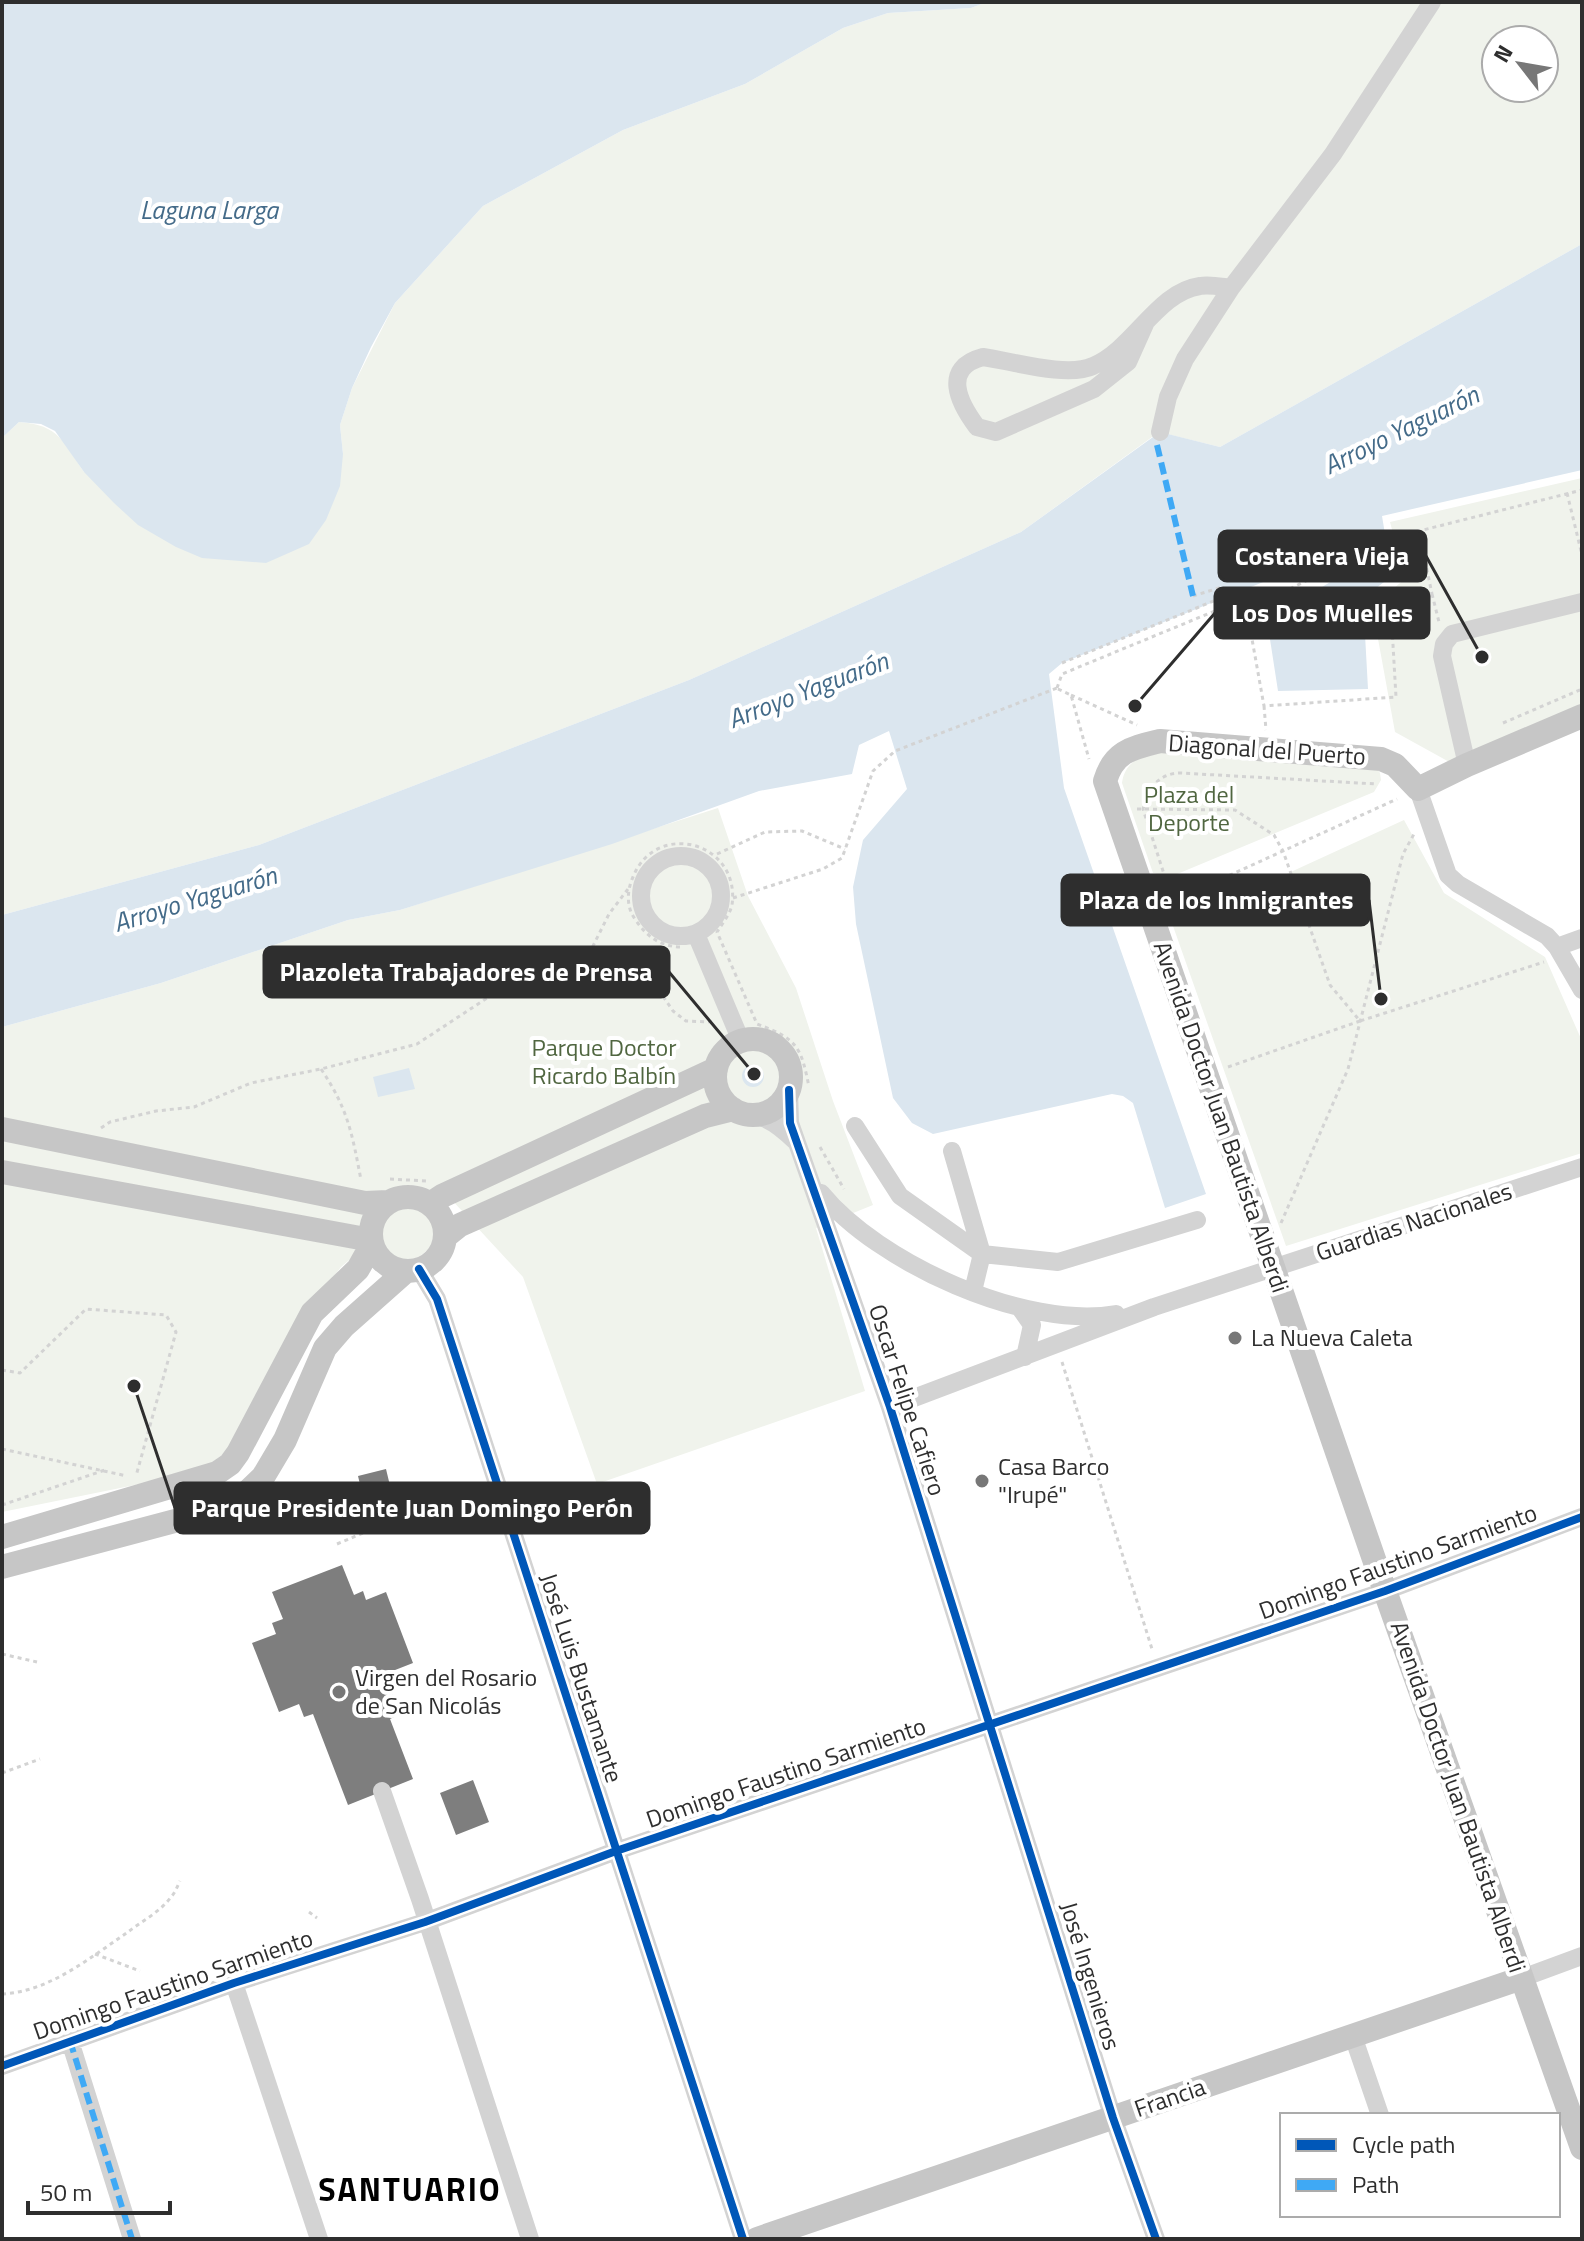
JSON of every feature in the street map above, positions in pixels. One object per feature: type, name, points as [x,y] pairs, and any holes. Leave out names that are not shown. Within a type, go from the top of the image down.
[{"type":"main road","points":[[1423,800],[1467,765],[1582,716]]},
{"type":"main road","name":"Diagonal del Puerto","points":[[1107,773],[1133,748],[1160,741],[1201,743],[1381,759],[1395,765],[1423,800]]},
{"type":"main road","name":"Avenida Doctor Juan Bautista Alberdi","points":[[1107,773],[1113,809],[1582,2148]]},
{"type":"main road","points":[[445,1237],[460,1225],[705,1116],[742,1112],[760,1114],[778,1106],[799,1089],[784,1055],[765,1041],[741,1041],[725,1051],[716,1069],[718,1092],[742,1112]]},
{"type":"main road","points":[[2,1129],[365,1203],[385,1191],[409,1196],[429,1193],[442,1196],[716,1069]]},
{"type":"main road","points":[[2,1172],[371,1242]]},
{"type":"main road","points":[[2,1537],[217,1473],[230,1464],[312,1313],[358,1269],[371,1242],[374,1219],[385,1191]]},
{"type":"main road","points":[[2,1567],[205,1513],[239,1500],[263,1477],[285,1440],[325,1348],[344,1326],[413,1270],[437,1257],[445,1237],[443,1222],[429,1193]]},
{"type":"main road","points":[[371,1242],[375,1252],[388,1266],[413,1270]]},
{"type":"main road","name":"Francia","points":[[757,2239],[1522,1978]]},
{"type":"street","points":[[1160,432],[1168,397],[1185,359],[1231,288],[1333,154],[1432,2]]},
{"type":"street","points":[[1145,324],[1128,362],[1094,389],[996,432],[977,427],[957,395],[960,371],[970,360],[983,357],[1071,371],[1092,367],[1122,348],[1145,324],[1177,293],[1201,285],[1231,288]]},
{"type":"street","points":[[1467,765],[1443,650],[1452,634],[1582,602]]},
{"type":"street","points":[[1423,800],[1448,875],[1458,884],[1547,936],[1560,951],[1582,990]]},
{"type":"street","points":[[693,940],[716,918],[722,893],[712,870],[691,856],[678,855],[653,866],[645,878],[641,905],[656,929],[693,940],[741,1041]]},
{"type":"street","points":[[1560,951],[1582,938]]},
{"type":"street","name":"Oscar Felipe Cafiero","points":[[799,1089],[790,1123],[806,1141],[813,1182],[890,1407],[991,1724]]},
{"type":"street","points":[[742,1112],[758,1115],[806,1141]]},
{"type":"street","points":[[855,1126],[900,1196],[982,1254],[1058,1262],[1197,1220]]},
{"type":"street","points":[[952,1151],[982,1254],[973,1291]]},
{"type":"street","name":"Guardias Nacionales","points":[[890,1407],[1271,1260],[1582,1167]]},
{"type":"street","name":"Guardias Nacionales","points":[[813,1182],[850,1224],[898,1257],[973,1291],[1020,1308],[1072,1318],[1105,1316],[1154,1307]]},
{"type":"street","name":"José Luis Bustamante","points":[[413,1270],[437,1299],[743,2239]]},
{"type":"street","points":[[1020,1308],[1032,1325],[1025,1357]]},
{"type":"street","name":"Domingo Faustino Sarmiento","points":[[2,2066],[234,1983],[425,1922],[616,1851],[1385,1591],[1582,1517]]},
{"type":"street","name":"José Ingenieros","points":[[991,1724],[1113,2118],[1156,2239]]},
{"type":"street","points":[[382,1791],[530,2239]]},
{"type":"street","name":"Francia","points":[[1522,1978],[1582,1956]]},
{"type":"street","points":[[234,1983],[319,2239]]},
{"type":"street","points":[[1353,2036],[1379,2113]]},
{"type":"street","points":[[70,2041],[132,2239]]},
{"type":"path","points":[[1443,650],[1419,531],[1582,490]]},
{"type":"path","points":[[1567,493],[1582,555]]},
{"type":"path","points":[[1247,610],[1320,574]]},
{"type":"path","points":[[1193,596],[1222,587],[1226,598]]},
{"type":"path","points":[[1062,663],[1243,589],[1264,706],[1396,697],[1391,610],[1432,594]]},
{"type":"path","points":[[1057,688],[1062,674],[1245,598]]},
{"type":"path","points":[[732,898],[823,869],[842,858],[873,771],[895,751],[1057,688],[1136,724],[1138,729]]},
{"type":"path","points":[[1503,723],[1582,689]]},
{"type":"path","points":[[1071,695],[1091,763],[1107,773]]},
{"type":"path","points":[[1173,902],[1143,809],[1160,777],[1168,773],[1377,784]]},
{"type":"path","points":[[1150,912],[1283,851],[1423,800]]},
{"type":"path","points":[[1271,1260],[1348,1069],[1403,854],[1423,800]]},
{"type":"path","points":[[1113,809],[1235,810],[1274,835],[1283,851],[1330,985],[1360,1021]]},
{"type":"path","points":[[715,855],[765,832],[802,831],[845,849]]},
{"type":"path","points":[[589,954],[609,914],[628,889],[639,862],[661,845],[690,843],[715,855],[732,882],[732,908],[717,932],[757,1024],[785,1034],[803,1055],[799,1089]]},
{"type":"path","points":[[628,889],[631,914],[645,934],[667,946],[693,940]]},
{"type":"path","points":[[1205,1075],[1560,951]]},
{"type":"path","points":[[108,1134],[95,1132],[110,1122],[156,1111],[194,1107],[251,1083],[417,1044],[507,985],[589,954],[604,953],[628,959],[648,974],[673,1011],[686,1021],[724,1023]]},
{"type":"path","points":[[321,1069],[339,1096],[350,1126],[363,1191]]},
{"type":"path","points":[[806,1141],[850,1199]]},
{"type":"path","points":[[385,1191],[420,1179],[429,1193]]},
{"type":"path","points":[[2,1370],[20,1373],[86,1309],[166,1315],[176,1332],[135,1478]]},
{"type":"path","points":[[1056,1344],[1158,1668]]},
{"type":"path","points":[[2,1449],[135,1478],[149,1474]]},
{"type":"path","points":[[2,1505],[107,1470]]},
{"type":"path","points":[[337,1544],[396,1519]]},
{"type":"path","points":[[2,1654],[37,1662]]},
{"type":"path","points":[[2,1773],[40,1759]]},
{"type":"path","points":[[2,1994],[58,1977],[95,1954],[155,1913],[171,1897],[180,1881]]},
{"type":"path","points":[[309,1912],[317,1918]]},
{"type":"path","points":[[95,1954],[140,1971]]},
{"type":"green space","points":[[987,2],[1582,2],[1582,244],[1220,447],[1159,432],[1021,532],[689,680],[259,845],[2,915],[2,438],[19,422],[44,427],[59,437],[84,472],[343,454],[340,425],[352,388],[395,303],[483,206],[623,130],[745,84],[843,28],[888,13],[971,8]]},
{"type":"green space","points":[[1582,478],[1582,708],[1453,764],[1395,732],[1372,606],[1405,579],[1390,522]]},
{"type":"green space","name":"Plaza del Deporte","points":[[1160,752],[1375,766],[1381,780],[1374,792],[1170,877],[1153,873],[1122,783],[1130,765],[1146,755]]},
{"type":"green space","name":"Parque Doctor Ricardo Balbín","points":[[718,808],[748,896],[796,988],[833,1101],[873,1205],[816,1228],[865,1391],[597,1484],[523,1277],[438,1185],[415,1204],[430,1215],[436,1228],[426,1252],[414,1259],[401,1259],[389,1252],[379,1235],[341,1267],[315,1301],[230,1449],[199,1472],[2,1512],[2,1027],[161,983],[348,920],[400,910]]},
{"type":"green space","points":[[1404,820],[1444,893],[1545,957],[1582,1041],[1582,1153],[1286,1246],[1173,926]]},
{"type":"water","name":"Laguna Larga","points":[[2,2],[987,2],[971,8],[888,13],[843,28],[745,84],[623,130],[483,206],[395,303],[371,347],[352,388],[340,425],[343,454],[340,486],[326,520],[309,544],[266,563],[202,558],[138,525],[84,472],[55,431],[41,424],[19,422],[2,438]]},
{"type":"water","name":"Arroyo Yaguarón","points":[[1582,244],[1582,470],[1382,516],[1392,576],[1363,598],[1368,689],[1278,691],[1267,620],[1332,581],[1323,558],[1062,663],[1049,674],[1064,788],[1206,1194],[1165,1208],[1133,1103],[1123,1096],[1112,1094],[933,1134],[912,1123],[893,1098],[856,924],[853,887],[863,840],[907,789],[889,731],[859,745],[852,774],[759,791],[612,844],[400,910],[348,920],[161,983],[2,1027],[2,915],[259,845],[689,680],[1021,532],[1160,432],[1220,447]]},
{"type":"water","points":[[753,1065],[761,1068],[764,1076],[761,1084],[753,1087],[745,1084],[742,1076],[745,1068]]},
{"type":"water","points":[[409,1068],[415,1089],[378,1097],[373,1077]]},
{"type":"building","points":[[386,1469],[392,1494],[364,1501],[358,1476]]},
{"type":"building","points":[[445,1491],[453,1516],[400,1533],[392,1507]]},
{"type":"building","points":[[342,1565],[354,1595],[363,1591],[366,1600],[386,1592],[413,1663],[390,1672],[396,1687],[391,1689],[400,1714],[390,1719],[413,1779],[348,1805],[313,1714],[304,1717],[299,1704],[279,1712],[252,1643],[276,1634],[272,1623],[283,1619],[272,1592]]},
{"type":"building","points":[[473,1780],[489,1822],[456,1835],[440,1793]]},
{"type":"marked path","points":[[1157,445],[1193,596]]},
{"type":"marked path","points":[[70,2041],[132,2239]]},
{"type":"cycle path","points":[[789,1090],[790,1123],[890,1407],[1113,2118],[1156,2239]]},
{"type":"cycle path","points":[[419,1269],[437,1299],[743,2239]]},
{"type":"cycle path","points":[[2,2066],[234,1983],[425,1922],[616,1851],[1385,1591],[1582,1517]]},
{"type":"place","name":"Costanera Vieja","points":[[1482,657]]},
{"type":"place","name":"Los Dos Muelles","points":[[1135,706]]},
{"type":"place","name":"Plaza de los Inmigrantes","points":[[1381,999]]},
{"type":"place","name":"Plazoleta Trabajadores de Prensa","points":[[754,1074]]},
{"type":"place","name":"La Nueva Caleta","points":[[1235,1338]]},
{"type":"place","name":"Parque Presidente Juan Domingo Perón","points":[[134,1386]]},
{"type":"place","name":"Casa Barco \"Irupé\"","points":[[982,1481]]},
{"type":"place","name":"Virgen del Rosario de San Nicolás","points":[[339,1692]]},
{"type":"district","name":"SANTUARIO","points":[[410,2190]]}]
